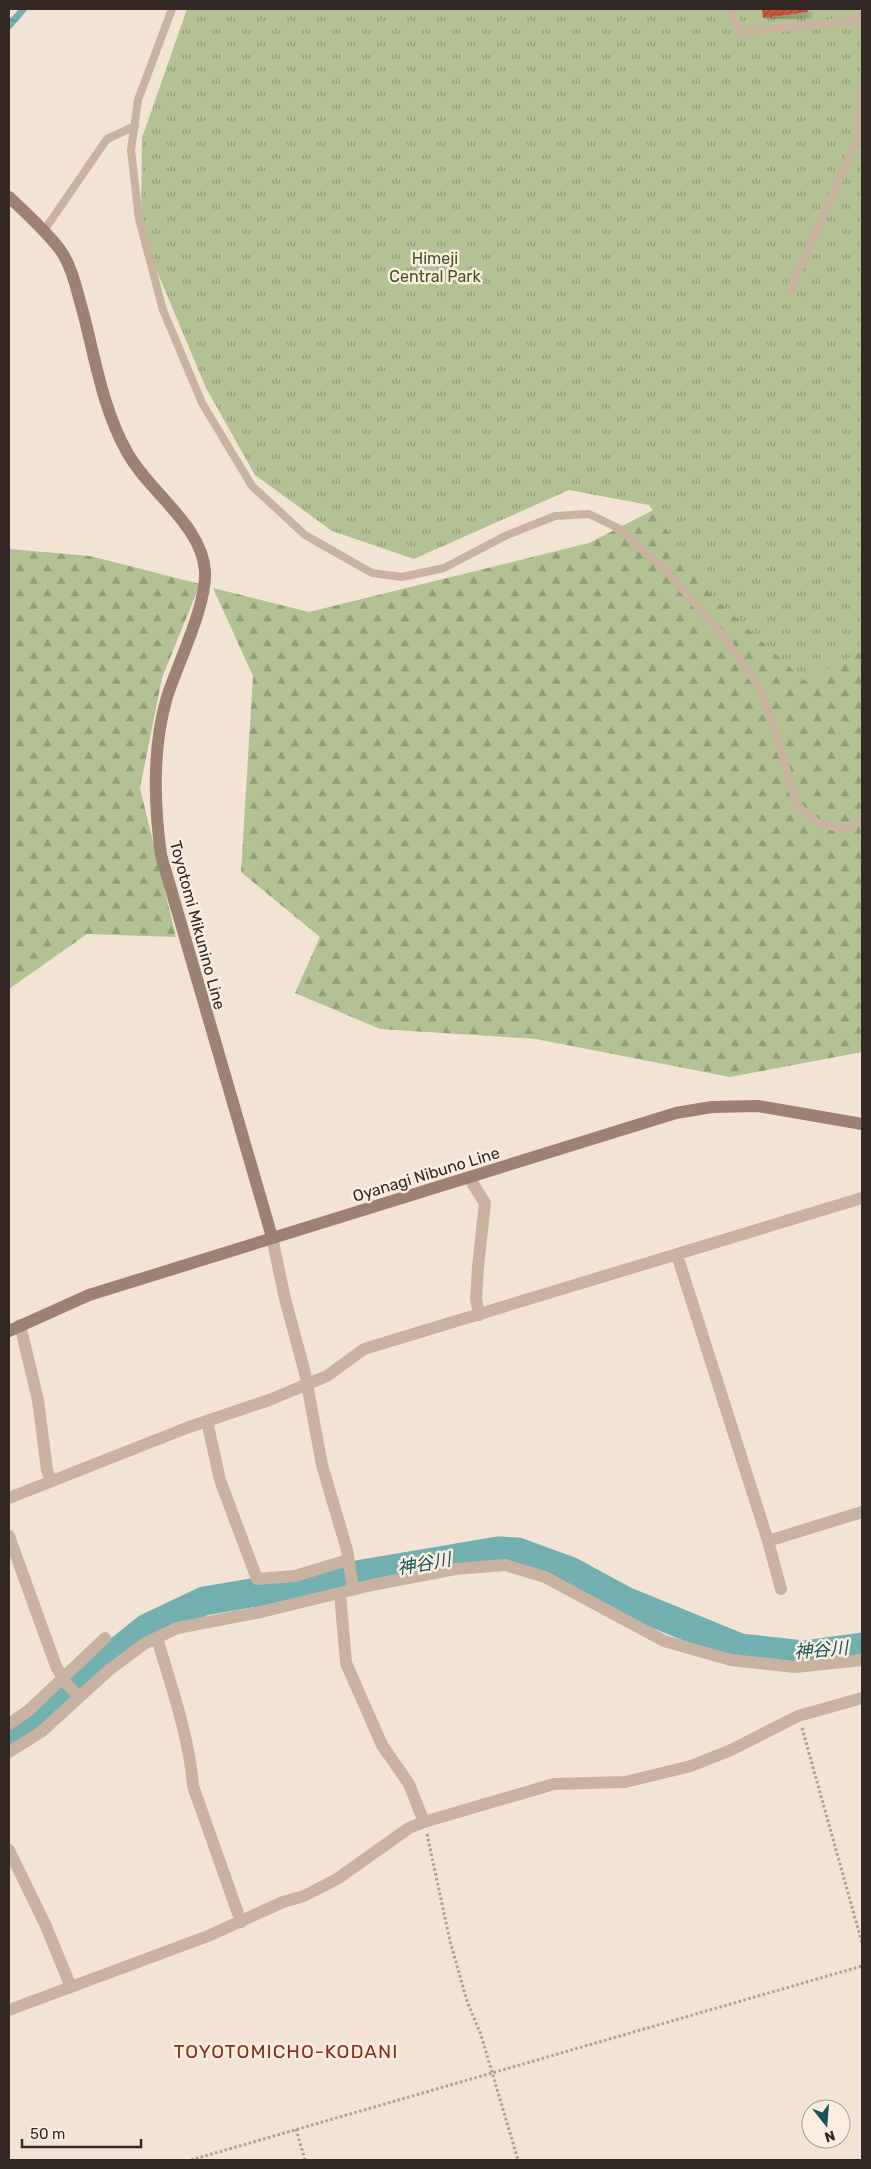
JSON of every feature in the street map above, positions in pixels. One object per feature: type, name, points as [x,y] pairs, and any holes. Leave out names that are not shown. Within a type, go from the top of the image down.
[{"type":"main road","name":"Toyotomi Mikunino Line","points":[[9,196],[61,252],[74,278],[111,417],[127,453],[198,543],[205,571],[193,626],[167,699],[159,745],[154,809],[160,855],[272,1236]]},
{"type":"main road","name":"Oyanagi Nibuno Line","points":[[14,1328],[89,1295],[272,1236],[469,1178],[676,1113],[712,1107],[758,1106],[862,1124]]},
{"type":"street","points":[[469,1178],[485,1203],[476,1298],[479,1315]]},
{"type":"street","points":[[9,1498],[207,1421],[269,1400],[326,1376],[364,1350],[862,1198]]},
{"type":"street","points":[[272,1236],[307,1383],[322,1465],[348,1562],[346,1663],[382,1745],[409,1784],[424,1822]]},
{"type":"street","points":[[677,1255],[768,1541],[781,1589]]},
{"type":"street","points":[[14,1328],[38,1400],[47,1470],[51,1481]]},
{"type":"street","points":[[207,1421],[220,1480],[257,1580],[295,1576],[348,1562]]},
{"type":"street","points":[[768,1541],[862,1512]]},
{"type":"street","points":[[9,1536],[56,1666],[65,1681],[78,1695]]},
{"type":"street","points":[[9,1752],[41,1732],[78,1695],[144,1644],[177,1628],[262,1612],[348,1589],[455,1569],[504,1565],[544,1577],[664,1641],[731,1660],[795,1667],[862,1660]]},
{"type":"street","points":[[9,1724],[65,1681],[105,1638]]},
{"type":"street","points":[[157,1638],[179,1714],[191,1765],[193,1786],[241,1922]]},
{"type":"street","points":[[9,2010],[208,1936],[337,1879],[409,1828],[424,1822],[554,1784],[625,1782],[691,1766],[731,1750],[798,1716],[862,1698]]},
{"type":"street","points":[[9,1850],[45,1924],[71,1987]]},
{"type":"lane","points":[[172,9],[138,100],[131,150],[139,219],[163,310],[202,403],[252,486],[305,535],[372,573],[402,577],[444,568],[505,536],[555,516],[589,514],[618,528],[672,578],[723,636],[760,690],[775,730],[797,805],[818,823],[844,829],[862,820]]},
{"type":"lane","points":[[729,9],[741,32],[850,21],[862,11]]},
{"type":"lane","points":[[856,17],[862,26]]},
{"type":"lane","points":[[790,290],[861,133],[860,101],[862,90]]},
{"type":"lane","points":[[43,232],[108,138],[135,126]]},
{"type":"path","points":[[798,1716],[862,1943]]},
{"type":"path","points":[[424,1822],[450,1941],[467,2001],[493,2072],[518,2160]]},
{"type":"path","points":[[191,2160],[862,1966]]},
{"type":"path","points":[[296,2130],[305,2160]]},
{"type":"green space","name":"Himeji Central Park","points":[[187,9],[862,9],[862,651],[805,681],[711,595],[649,505],[569,490],[414,559],[332,531],[255,475],[206,388],[141,233],[142,138]]},
{"type":"green space","points":[[862,273],[862,1052],[730,1077],[536,1039],[380,1029],[295,993],[320,937],[241,872],[253,676],[213,588],[309,612],[589,543],[735,468]]},
{"type":"green space","points":[[9,549],[90,556],[200,584],[162,678],[140,788],[176,937],[87,934],[9,989]]},
{"type":"water","points":[[19,9],[28,9],[9,31],[9,20]]},
{"type":"building","points":[[762,9],[807,9],[808,12],[763,18]]},
{"type":"waterway","name":"神谷川","points":[[9,1736],[37,1716],[147,1628],[204,1601],[498,1551],[518,1552],[570,1571],[625,1601],[740,1648],[803,1655],[862,1647]]},
{"type":"district","name":"TOYOTOMICHO-KODANI","points":[[286,2051]]}]
